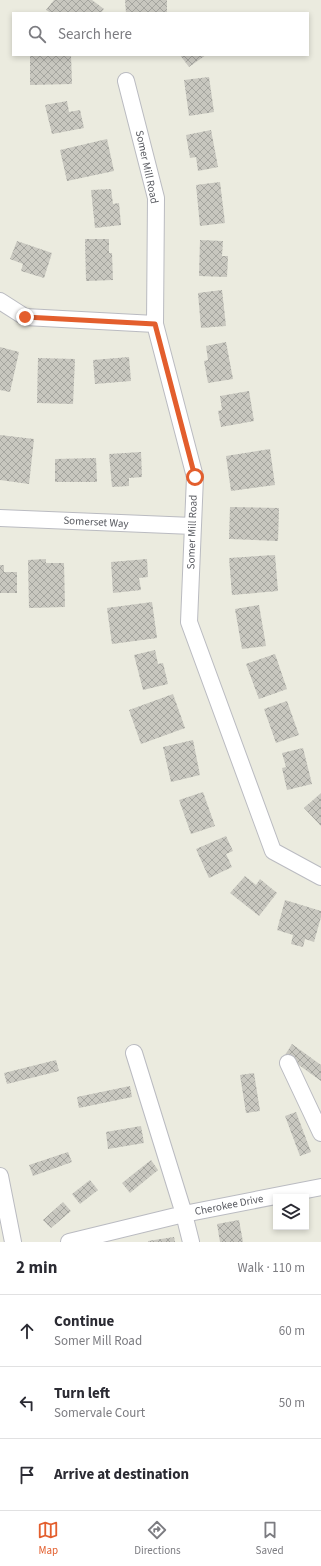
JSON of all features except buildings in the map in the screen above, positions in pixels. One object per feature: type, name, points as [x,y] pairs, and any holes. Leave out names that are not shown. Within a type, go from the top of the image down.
[{"type":"street","name":"Somer Mill Road","points":[[126,81],[156,198],[155,324],[195,477],[189,622],[273,851],[321,877]]},
{"type":"street","points":[[0,301],[25,317],[155,324]]},
{"type":"street","name":"Somerset Way","points":[[0,518],[193,526]]},
{"type":"street","points":[[134,1053],[184,1214],[191,1242]]},
{"type":"street","points":[[288,1063],[321,1134]]},
{"type":"street","points":[[0,1176],[14,1242]]},
{"type":"street","name":"Cherokee Drive","points":[[68,1242],[184,1214],[321,1187]]},
{"type":"route","points":[[25,317],[155,324],[195,477]]}]
